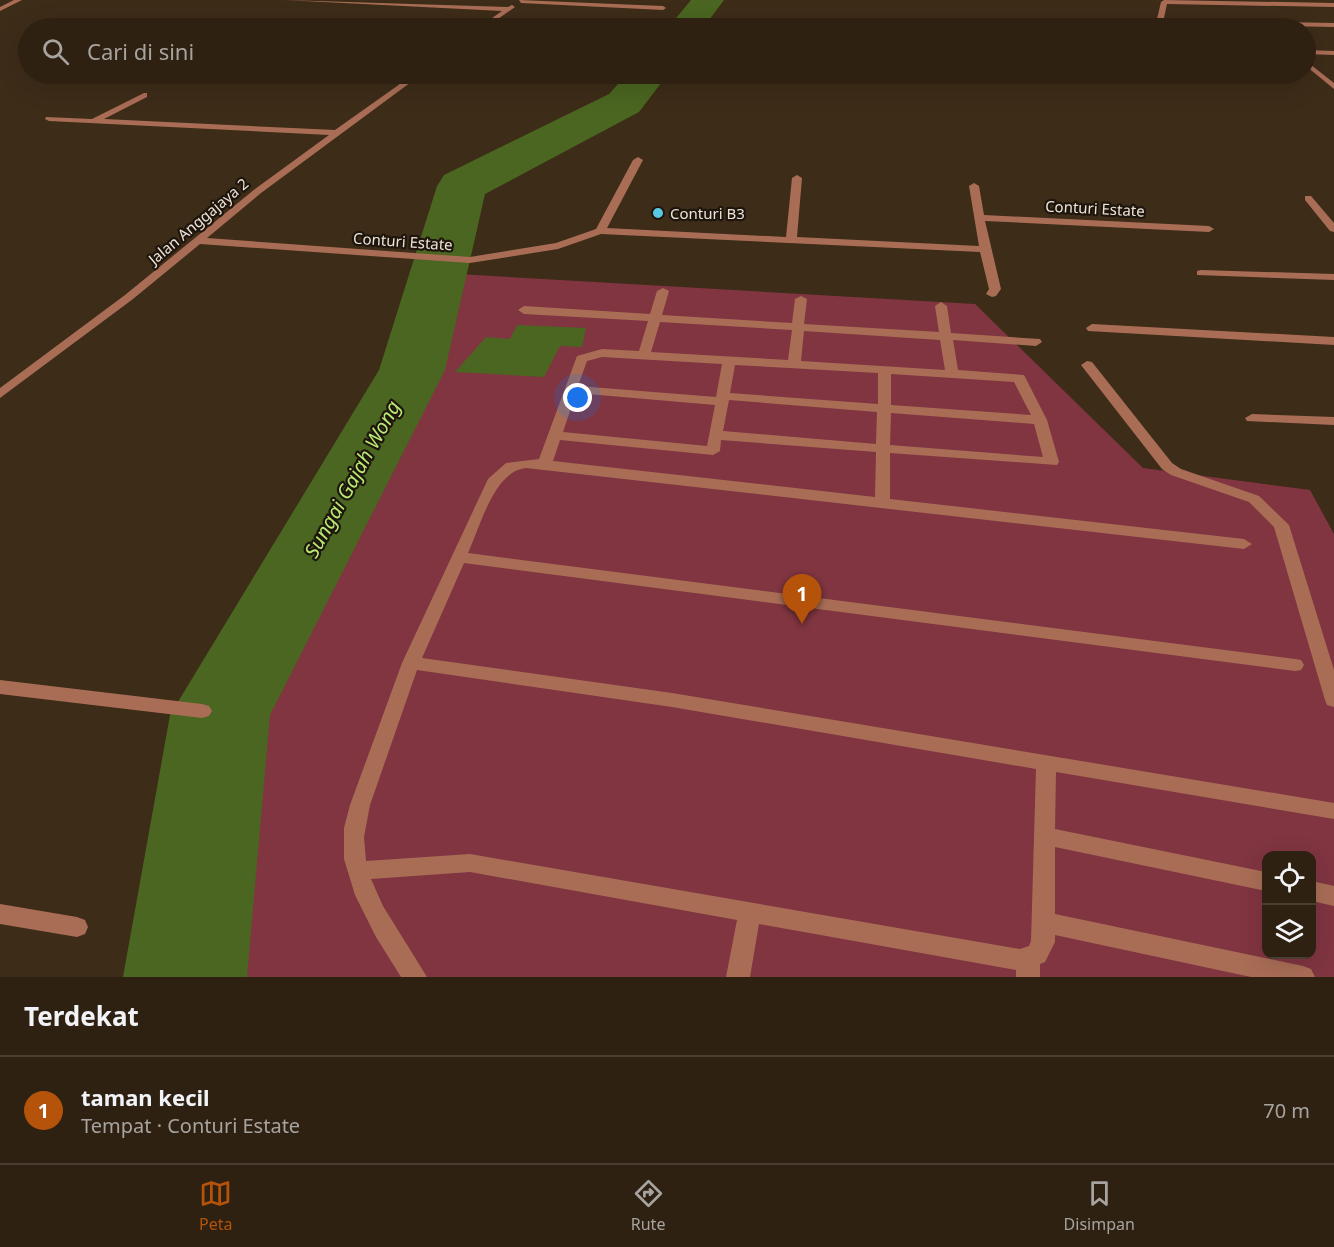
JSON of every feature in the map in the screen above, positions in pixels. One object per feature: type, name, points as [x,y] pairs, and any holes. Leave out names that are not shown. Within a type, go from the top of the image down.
[{"type":"street","points":[[0,9],[19,0]]},
{"type":"street","points":[[287,0],[509,9]]},
{"type":"street","points":[[496,18],[521,0],[663,8]]},
{"type":"street","points":[[1162,18],[1164,2],[1334,5]]},
{"type":"street","points":[[1316,24],[1334,25]]},
{"type":"street","points":[[1316,52],[1334,52]]},
{"type":"street","points":[[1316,72],[1334,87]]},
{"type":"street","name":"Jalan Anggajaya 2","points":[[0,394],[200,241],[258,191],[404,84]]},
{"type":"street","points":[[94,122],[144,95]]},
{"type":"street","points":[[49,119],[338,133]]},
{"type":"street","points":[[600,231],[638,160]]},
{"type":"street","points":[[791,240],[797,178]]},
{"type":"street","points":[[974,186],[994,289],[992,294]]},
{"type":"street","points":[[1308,198],[1334,229]]},
{"type":"street","name":"Conturi Estate","points":[[980,218],[1209,229]]},
{"type":"street","name":"Conturi Estate","points":[[200,241],[470,260],[558,246],[600,231],[985,249]]},
{"type":"street","points":[[1201,273],[1334,277]]},
{"type":"street","points":[[644,355],[663,291]]},
{"type":"street","points":[[794,364],[801,299]]},
{"type":"street","points":[[941,306],[952,374]]},
{"type":"street","points":[[524,310],[1036,342]]},
{"type":"street","points":[[1092,328],[1334,341]]},
{"type":"street","points":[[545,464],[573,389],[581,359],[602,353],[1019,378],[1040,420],[1052,462],[715,435]]},
{"type":"street","points":[[554,435],[713,451],[729,361]]},
{"type":"street","points":[[1087,365],[1167,466],[1176,472],[1254,499],[1281,525],[1334,700]]},
{"type":"street","points":[[882,504],[885,370]]},
{"type":"street","points":[[573,389],[1040,420]]},
{"type":"street","points":[[1252,418],[1334,421]]},
{"type":"street","points":[[415,977],[379,920],[358,871],[353,842],[360,805],[411,663],[458,557],[497,476],[520,462],[1244,544]]},
{"type":"street","points":[[458,557],[1295,665]]},
{"type":"street","points":[[411,663],[672,700],[1334,811]]},
{"type":"street","points":[[0,687],[202,711]]},
{"type":"street","points":[[358,871],[470,863],[1020,960],[1028,967],[1043,942],[1046,762]]},
{"type":"street","points":[[1045,836],[1262,881]]},
{"type":"street","points":[[1316,892],[1334,896]]},
{"type":"street","points":[[0,914],[76,927]]},
{"type":"street","points":[[738,977],[750,914]]},
{"type":"street","points":[[1044,922],[1303,977]]},
{"type":"shaded area","points":[[458,274],[975,304],[1143,468],[1310,490],[1334,534],[1334,977],[185,977],[191,917],[220,715]]},
{"type":"shaded area","points":[[517,325],[586,328],[582,347],[560,346],[544,377],[455,372],[486,337],[510,339]]},
{"type":"waterway","name":"Sungai Gajah Wong","points":[[693,18],[708,0]]},
{"type":"waterway","name":"Sungai Gajah Wong","points":[[185,977],[191,917],[220,715],[412,370],[462,186],[624,103],[640,84]]},
{"type":"place","name":"Conturi B3","points":[[658,213]]},
{"type":"place","name":"taman kecil","points":[[802,624]]}]
